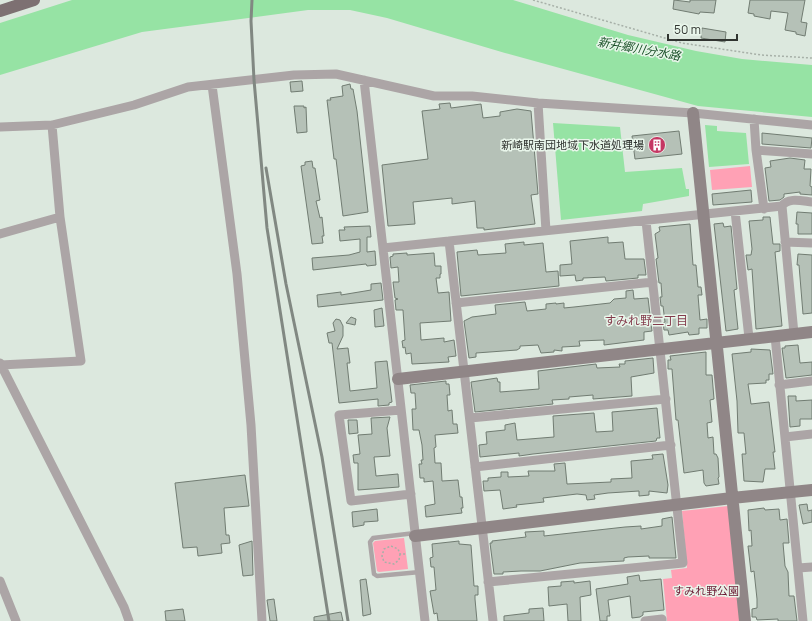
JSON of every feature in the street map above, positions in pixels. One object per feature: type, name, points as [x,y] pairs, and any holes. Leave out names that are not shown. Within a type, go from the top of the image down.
[{"type":"main road","points":[[0,10],[34,0]]},
{"type":"street","points":[[0,127],[52,125],[134,106],[188,87],[294,75],[336,74],[434,96],[472,96],[538,103],[693,113],[812,125]]},
{"type":"street","points":[[364,80],[384,248],[410,494],[426,621]]},
{"type":"street","points":[[212,85],[237,274],[251,425],[262,621]]},
{"type":"street","points":[[538,103],[546,231]]},
{"type":"street","points":[[693,113],[745,621]]},
{"type":"street","points":[[754,119],[756,150],[764,209]]},
{"type":"street","points":[[52,125],[60,217],[81,361],[0,364],[129,621]]},
{"type":"street","points":[[756,150],[812,154]]},
{"type":"street","points":[[384,248],[703,214],[764,209],[782,206],[785,202],[791,200],[812,202]]},
{"type":"street","points":[[782,206],[794,334]]},
{"type":"street","points":[[735,211],[749,338]]},
{"type":"street","points":[[0,234],[60,217]]},
{"type":"street","points":[[488,582],[683,563],[678,505],[646,221]]},
{"type":"street","points":[[449,241],[493,621]]},
{"type":"street","points":[[786,242],[812,243]]},
{"type":"street","points":[[456,303],[653,282]]},
{"type":"street","points":[[398,379],[660,348],[812,332]]},
{"type":"street","points":[[775,336],[803,621]]},
{"type":"street","points":[[779,384],[812,381]]},
{"type":"street","points":[[470,418],[666,399]]},
{"type":"street","points":[[401,410],[339,415],[351,501],[410,494]]},
{"type":"street","points":[[785,437],[812,434]]},
{"type":"street","points":[[475,467],[671,445]]},
{"type":"street","points":[[415,534],[482,528],[732,498],[812,490]]},
{"type":"street","points":[[798,568],[812,567]]},
{"type":"street","points":[[0,581],[16,621]]},
{"type":"street","points":[[645,621],[662,619],[662,621]]},
{"type":"lane","points":[[415,534],[373,538],[370,542],[374,574],[377,576],[420,572]]},
{"type":"path","points":[[533,0],[682,43],[761,55],[812,58]]},
{"type":"path","points":[[391,546],[398,549],[400,554],[399,560],[394,564],[384,562],[382,556],[384,549],[391,546]]},
{"type":"path","points":[[400,554],[407,554]]},
{"type":"green space","points":[[750,166],[752,187],[712,190],[710,170]]},
{"type":"green space","name":"すみれ野公園","points":[[728,506],[740,621],[667,621],[663,579],[672,578],[671,570],[687,568],[682,511]]},
{"type":"green space","points":[[404,538],[408,569],[377,571],[373,543],[375,541]]},
{"type":"water","name":"新井郷川分水路","points":[[72,0],[513,0],[628,35],[696,51],[742,59],[812,65],[812,117],[698,106],[505,53],[387,18],[350,10],[308,10],[142,32],[0,75],[0,23]]},
{"type":"water","points":[[553,123],[620,127],[625,172],[682,168],[686,189],[689,189],[689,196],[643,204],[642,211],[561,220]]},
{"type":"water","points":[[705,125],[717,126],[717,131],[746,133],[749,164],[709,167]]},
{"type":"building","points":[[674,0],[690,2],[690,0],[716,0],[714,13],[700,12],[699,14],[673,9]]},
{"type":"building","points":[[750,0],[805,0],[801,22],[807,23],[805,36],[796,34],[796,32],[785,30],[788,13],[771,11],[770,19],[754,16],[754,14],[748,13]]},
{"type":"building","points":[[702,28],[726,32],[725,42],[701,38]]},
{"type":"building","points":[[302,81],[303,91],[291,92],[290,82]]},
{"type":"building","points":[[350,84],[351,89],[353,89],[357,111],[368,212],[343,216],[327,100],[331,100],[330,98],[343,96],[342,86]]},
{"type":"building","points":[[450,103],[451,108],[481,104],[483,118],[500,116],[500,112],[517,109],[531,111],[538,194],[531,195],[535,224],[484,230],[484,228],[477,228],[475,201],[452,204],[452,198],[413,202],[415,224],[388,226],[382,165],[428,159],[422,111],[440,109],[439,104]]},
{"type":"building","points":[[294,106],[306,107],[307,132],[297,133]]},
{"type":"building","name":"新崎駅南団地域下水道処理場","points":[[679,131],[682,154],[635,159],[632,136]]},
{"type":"building","points":[[762,133],[812,138],[811,148],[762,144]]},
{"type":"building","points":[[790,158],[805,160],[804,169],[811,169],[810,186],[812,187],[812,195],[800,194],[800,192],[784,194],[784,197],[780,200],[769,201],[765,168],[771,167],[770,161]]},
{"type":"building","points":[[312,161],[313,168],[315,168],[320,200],[316,201],[320,218],[322,217],[324,236],[322,236],[323,243],[312,244],[301,166],[305,165],[305,162]]},
{"type":"building","points":[[751,190],[752,202],[713,205],[712,194]]},
{"type":"building","points":[[797,212],[812,213],[812,234],[798,234],[798,224],[796,224]]},
{"type":"building","points":[[763,217],[770,217],[773,244],[780,244],[780,251],[775,252],[782,326],[756,329],[752,269],[748,270],[746,255],[751,255],[752,249],[749,221],[763,220]]},
{"type":"building","points":[[723,223],[724,227],[731,226],[737,289],[734,290],[738,329],[726,331],[714,224]]},
{"type":"building","points":[[690,224],[693,265],[696,265],[698,287],[701,287],[702,295],[698,295],[700,320],[707,319],[707,328],[699,328],[699,334],[689,335],[688,332],[669,335],[668,330],[664,330],[663,323],[665,322],[663,306],[661,306],[661,283],[659,283],[656,259],[658,258],[655,234],[660,231],[659,227]]},
{"type":"building","points":[[370,226],[371,237],[367,237],[367,252],[375,251],[376,265],[367,266],[366,264],[313,270],[312,258],[349,255],[360,252],[360,239],[340,241],[339,230],[345,230],[344,227]]},
{"type":"building","points":[[608,237],[608,243],[623,242],[625,259],[644,259],[646,275],[638,275],[638,278],[606,281],[605,277],[583,278],[583,280],[576,281],[575,275],[560,276],[560,265],[572,264],[570,241]]},
{"type":"building","points":[[524,242],[524,245],[543,243],[546,272],[558,271],[559,286],[461,296],[457,252],[477,250],[478,255],[506,253],[505,244]]},
{"type":"building","points":[[407,253],[407,255],[434,253],[435,266],[441,266],[440,278],[436,278],[438,293],[449,292],[451,321],[420,323],[421,340],[444,338],[444,342],[454,340],[456,356],[448,357],[449,362],[412,364],[411,353],[406,354],[405,347],[403,348],[402,341],[405,340],[403,310],[396,310],[395,300],[398,299],[395,298],[393,282],[399,282],[398,267],[391,268],[390,257],[393,256],[393,254]]},
{"type":"building","points":[[798,254],[812,255],[812,313],[803,314],[799,265],[797,265]]},
{"type":"building","points":[[381,283],[383,300],[318,307],[317,295],[341,292],[341,295],[371,290],[371,284]]},
{"type":"building","points":[[633,290],[634,299],[648,298],[652,331],[644,332],[644,340],[604,345],[604,340],[579,341],[580,346],[562,347],[562,351],[554,350],[554,352],[541,353],[538,345],[520,346],[517,350],[476,353],[476,357],[469,358],[464,321],[472,317],[496,314],[495,305],[525,302],[527,311],[546,309],[546,304],[556,303],[564,303],[564,308],[574,307],[610,303],[614,299],[626,298],[626,291]]},
{"type":"building","points":[[382,308],[384,326],[375,327],[374,310]]},
{"type":"building","points":[[351,317],[356,319],[355,325],[346,323]]},
{"type":"building","points":[[336,319],[340,320],[343,326],[343,336],[337,349],[348,348],[350,363],[347,363],[350,391],[377,388],[375,362],[387,361],[392,402],[389,403],[389,405],[378,406],[378,399],[339,403],[332,343],[329,343],[327,333],[335,331],[333,323]]},
{"type":"building","points":[[798,345],[800,363],[812,362],[812,375],[786,378],[782,348],[785,348],[785,346]]},
{"type":"building","points":[[751,349],[770,350],[773,374],[769,374],[769,380],[766,380],[766,383],[748,384],[751,404],[769,402],[775,452],[773,452],[775,469],[765,469],[763,482],[744,481],[742,454],[746,454],[744,433],[738,433],[737,401],[732,354],[751,352]]},
{"type":"building","points":[[706,352],[706,375],[712,375],[714,399],[710,400],[712,422],[707,423],[708,438],[713,437],[714,454],[716,454],[718,458],[719,484],[706,486],[704,483],[703,470],[684,473],[678,420],[676,420],[672,369],[668,369],[668,360],[671,360],[670,356]]},
{"type":"building","points":[[653,358],[654,373],[631,377],[632,396],[593,399],[593,395],[569,397],[569,399],[552,400],[553,404],[475,412],[471,382],[497,378],[498,382],[500,382],[500,392],[539,389],[538,371],[596,364],[597,368],[620,367],[619,364],[625,364],[625,361]]},
{"type":"building","points":[[446,381],[446,384],[449,384],[450,395],[447,395],[448,411],[452,410],[453,424],[457,424],[458,433],[435,435],[435,463],[441,463],[442,481],[458,480],[463,508],[461,508],[462,513],[426,517],[425,506],[435,504],[433,481],[424,482],[424,478],[420,478],[419,464],[422,464],[421,460],[423,460],[422,445],[419,430],[413,430],[412,409],[416,409],[415,393],[411,393],[410,385]]},
{"type":"building","points":[[788,396],[796,396],[796,401],[812,400],[812,419],[800,419],[800,426],[790,427]]},
{"type":"building","points":[[657,408],[660,438],[657,438],[656,441],[519,456],[519,453],[480,457],[479,445],[487,444],[486,432],[505,430],[505,425],[515,423],[517,440],[554,437],[553,416],[594,413],[596,432],[613,431],[612,412]]},
{"type":"building","points":[[390,417],[387,428],[390,456],[374,457],[376,476],[398,474],[399,487],[358,490],[358,463],[354,463],[353,455],[360,454],[358,435],[372,434],[371,418]]},
{"type":"building","points":[[348,420],[357,420],[358,433],[349,434]]},
{"type":"building","points":[[663,454],[668,485],[667,493],[649,491],[649,495],[639,496],[639,491],[608,493],[594,495],[595,499],[587,500],[586,495],[577,494],[543,498],[544,502],[516,505],[517,507],[503,509],[500,490],[484,491],[483,481],[488,481],[488,478],[501,477],[501,472],[508,472],[508,477],[529,476],[528,471],[555,471],[554,464],[565,463],[567,484],[611,482],[611,479],[632,478],[631,461],[653,459],[652,455]]},
{"type":"building","points":[[245,475],[249,506],[224,508],[226,535],[229,535],[230,543],[221,544],[222,553],[198,556],[197,547],[183,548],[175,483]]},
{"type":"building","points":[[807,504],[808,511],[812,510],[812,522],[803,524],[799,505]]},
{"type":"building","points":[[764,508],[765,510],[779,509],[780,520],[787,519],[789,543],[783,543],[785,566],[788,572],[789,596],[794,596],[797,621],[778,621],[778,619],[757,620],[756,617],[752,617],[752,609],[757,608],[757,599],[754,571],[751,572],[748,546],[752,546],[751,530],[749,531],[748,510]]},
{"type":"building","points":[[377,509],[378,521],[364,522],[364,525],[353,527],[352,512]]},
{"type":"building","points":[[672,517],[676,558],[649,558],[649,556],[628,557],[624,558],[624,561],[580,563],[540,571],[503,572],[503,574],[494,574],[490,543],[492,543],[492,541],[526,537],[525,532],[544,531],[544,536],[625,527],[641,526],[641,529],[662,526],[662,519]]},
{"type":"building","points":[[252,541],[253,575],[243,576],[239,545]]},
{"type":"building","points":[[459,541],[459,544],[471,545],[474,586],[478,586],[478,595],[475,595],[477,621],[438,621],[437,613],[434,614],[430,591],[436,590],[434,567],[431,567],[430,558],[433,557],[432,544]]},
{"type":"building","points":[[639,575],[640,581],[661,579],[664,610],[643,612],[643,615],[640,617],[632,618],[630,596],[608,600],[610,616],[607,616],[607,621],[600,621],[596,589],[628,584],[627,577]]},
{"type":"building","points":[[366,579],[371,614],[363,616],[360,580]]},
{"type":"building","points":[[574,581],[574,583],[590,581],[591,595],[580,597],[581,621],[568,621],[567,604],[549,606],[548,587],[561,586],[561,582]]},
{"type":"building","points":[[274,599],[277,621],[270,621],[267,600]]},
{"type":"building","points":[[543,608],[544,621],[504,621],[504,616],[529,613],[529,609]]},
{"type":"building","points":[[183,609],[185,621],[166,621],[165,611]]},
{"type":"building","points":[[341,612],[343,621],[314,621],[314,617]]},
{"type":"railway","points":[[252,0],[251,21],[254,80],[267,228],[329,621]]},
{"type":"railway","points":[[266,168],[286,284],[322,457],[348,621]]},
{"type":"place","name":"新崎駅南団地域下水道処理場","points":[[657,145]]},
{"type":"district","name":"すみれ野二丁目","points":[[646,321]]}]
